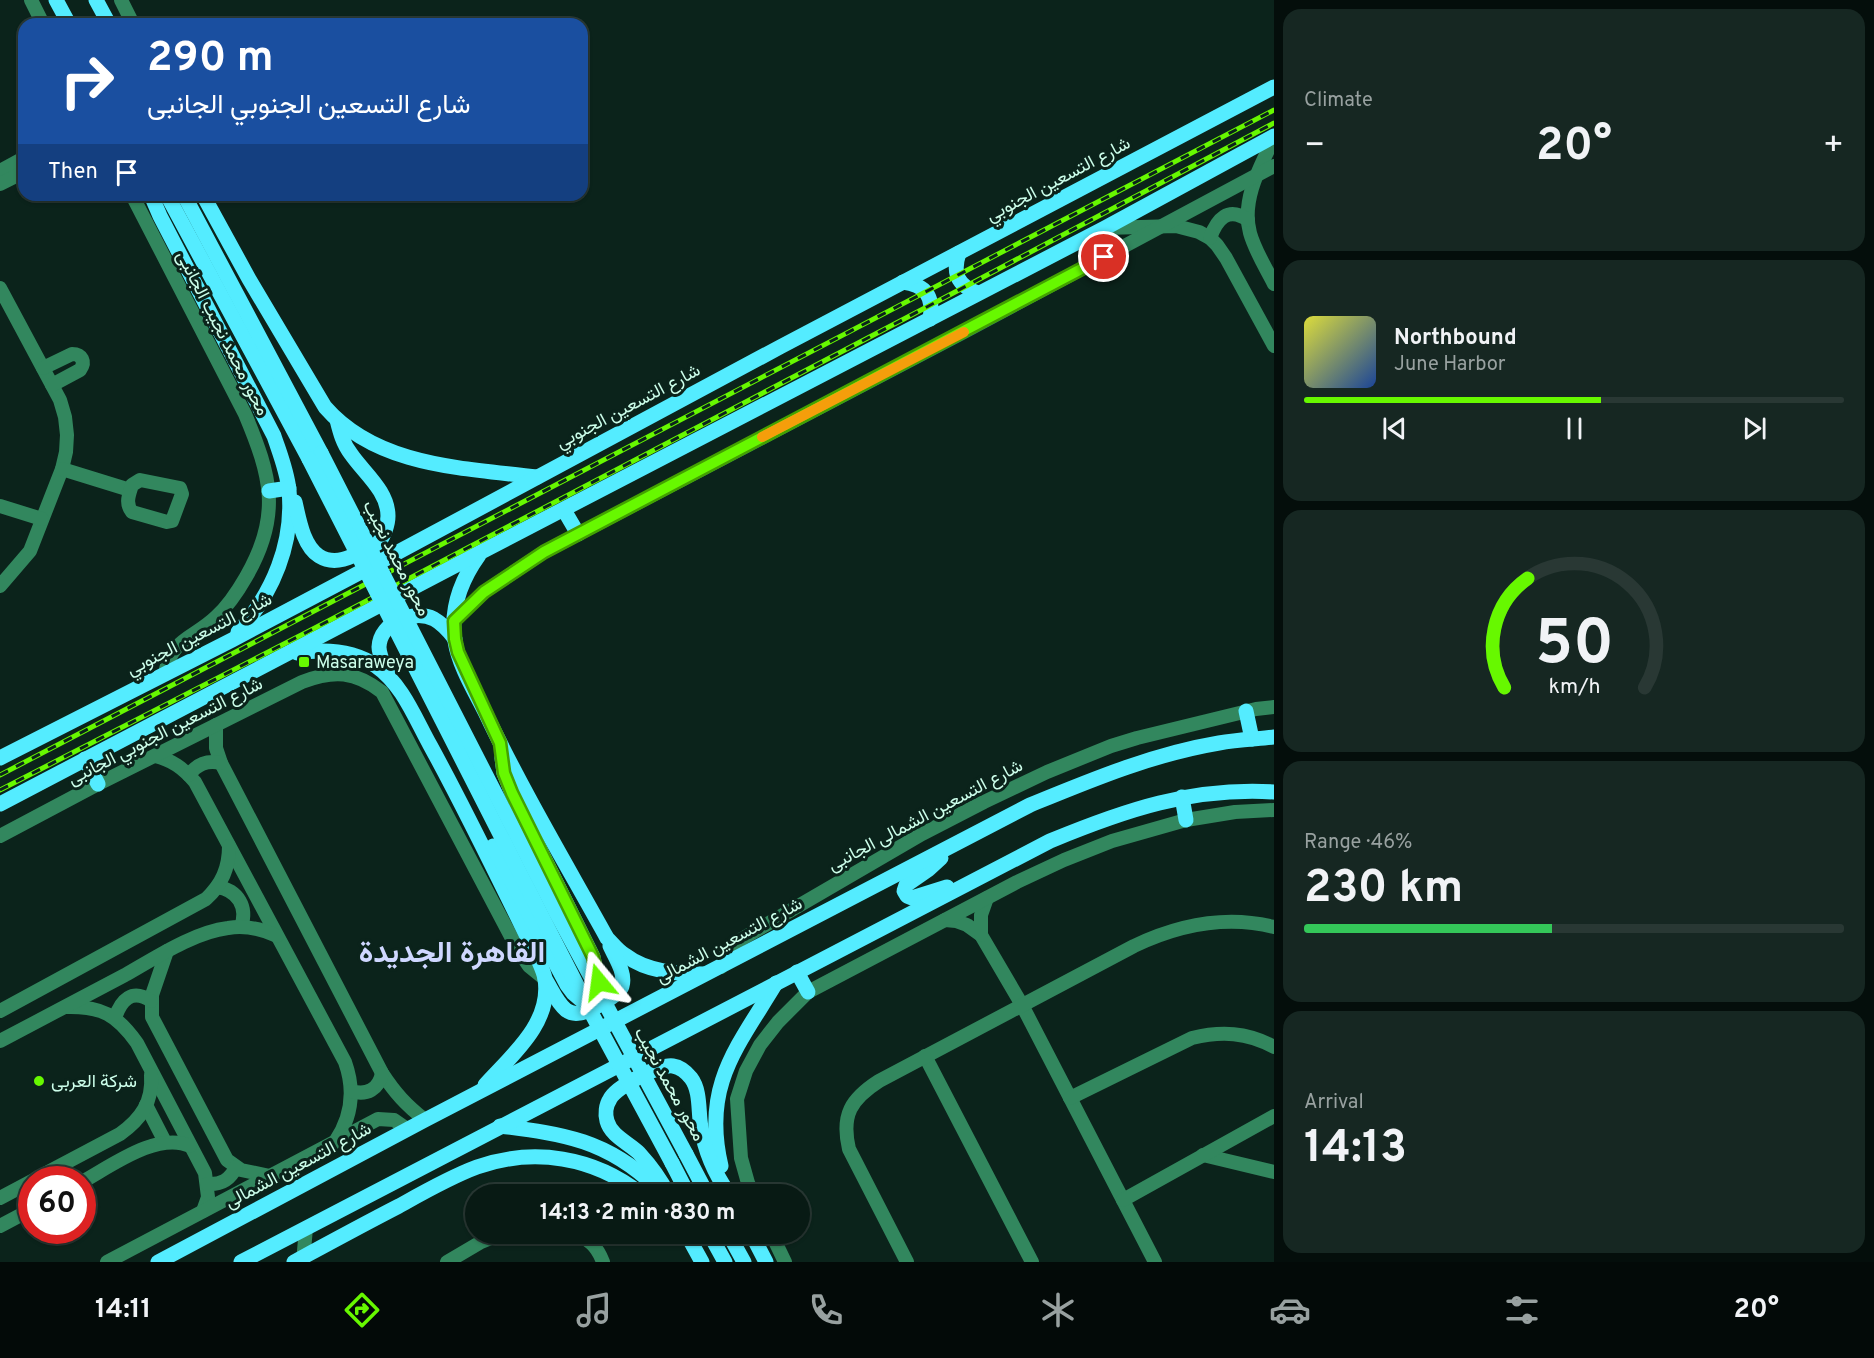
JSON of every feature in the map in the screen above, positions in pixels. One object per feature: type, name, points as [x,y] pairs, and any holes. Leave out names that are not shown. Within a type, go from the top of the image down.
[{"type":"main road","points":[[56,0],[66,18]]},
{"type":"main road","points":[[96,0],[106,18]]},
{"type":"main road","name":"شارع التسعين الجنوبي","points":[[0,758],[232,640],[1274,87]]},
{"type":"main road","points":[[0,804],[1105,228],[1274,137]]},
{"type":"main road","points":[[154,201],[274,436],[286,472],[290,513],[285,551],[271,587],[250,619],[232,640]]},
{"type":"main road","name":"محور محمد نجيب","points":[[170,201],[315,456],[702,1184]]},
{"type":"main road","name":"محور محمد نجيب","points":[[187,201],[587,1005],[683,1184]]},
{"type":"main road","points":[[206,201],[325,407],[337,420],[372,443],[410,458],[441,465],[537,477]]},
{"type":"main road","points":[[959,253],[956,273],[968,290],[978,293]]},
{"type":"main road","points":[[903,282],[914,283],[930,298],[932,308],[930,319]]},
{"type":"main road","points":[[289,489],[306,539],[319,556],[335,561],[351,558],[379,542],[386,531],[387,504],[381,491],[350,453],[342,438],[337,420]]},
{"type":"main road","points":[[269,491],[289,489]]},
{"type":"main road","points":[[564,510],[578,534]]},
{"type":"main road","points":[[455,639],[446,627],[434,619],[420,615],[396,622],[387,629],[381,638],[379,648],[390,678],[403,696],[445,772],[537,957],[545,979],[567,1010],[582,1013],[620,991],[623,976],[607,938],[500,743],[462,664],[455,639],[456,603],[469,569],[481,552]]},
{"type":"main road","points":[[288,654],[311,651],[343,652],[368,662],[390,678]]},
{"type":"main road","points":[[1246,711],[1252,740]]},
{"type":"main road","name":"شارع التسعين الشمالى","points":[[158,1262],[424,1120],[1030,805],[1087,781],[1146,761],[1218,743],[1274,737]]},
{"type":"main road","points":[[500,743],[504,773],[593,957],[601,997]]},
{"type":"main road","points":[[85,759],[98,784]]},
{"type":"main road","points":[[445,772],[484,829],[567,985],[587,1005]]},
{"type":"main road","points":[[241,1262],[1050,841],[1108,817],[1182,797],[1225,791],[1274,792]]},
{"type":"main road","points":[[1182,797],[1186,820]]},
{"type":"main road","points":[[953,845],[929,869],[906,885],[905,894],[912,898],[938,888],[970,882]]},
{"type":"main road","points":[[607,938],[624,955],[637,963],[670,973],[714,970]]},
{"type":"main road","points":[[797,972],[808,992]]},
{"type":"main road","points":[[479,1092],[529,1035],[539,1020],[544,1007],[545,979]]},
{"type":"main road","points":[[726,1184],[717,1149],[718,1094],[734,1049],[777,982]]},
{"type":"main road","points":[[662,1184],[638,1153],[612,1132],[607,1121],[606,1109],[610,1098],[618,1089],[660,1068],[673,1066],[685,1071],[693,1081],[705,1147],[722,1184]]},
{"type":"main road","points":[[500,1126],[542,1131],[579,1139],[610,1152],[636,1169],[652,1184]]},
{"type":"main road","points":[[301,1260],[466,1172],[505,1160],[546,1157],[586,1164],[615,1176],[627,1184]]},
{"type":"main road","points":[[690,1244],[702,1262]]},
{"type":"main road","points":[[715,1244],[725,1262]]},
{"type":"main road","points":[[734,1244],[744,1262]]},
{"type":"main road","points":[[757,1244],[766,1262]]},
{"type":"street","points":[[31,0],[41,18]]},
{"type":"street","points":[[120,0],[130,18]]},
{"type":"street","points":[[1274,137],[1257,175],[1250,200],[1248,220],[1253,241],[1274,284]]},
{"type":"street","points":[[4,176],[18,163]]},
{"type":"street","points":[[454,621],[484,592],[544,552],[1274,166]]},
{"type":"street","name":"محور محمد نجيب الجانبى","points":[[135,201],[246,414],[260,449],[269,491]]},
{"type":"street","points":[[1210,238],[1218,221],[1224,216],[1233,214],[1248,220]]},
{"type":"street","points":[[1105,228],[1161,226],[1188,228],[1210,238],[1226,258],[1274,346]]},
{"type":"street","points":[[0,288],[60,400],[67,435],[62,469],[30,551],[0,586]]},
{"type":"street","points":[[43,368],[72,354],[81,356],[84,361],[80,370],[52,385]]},
{"type":"street","points":[[62,469],[130,490]]},
{"type":"street","points":[[165,673],[173,650],[215,618],[238,590],[256,559],[267,530],[269,491]]},
{"type":"street","points":[[0,506],[42,519]]},
{"type":"street","name":"شارع التسعين الجنوبي الجانبى","points":[[0,836],[302,681],[334,673],[351,675],[368,681],[382,692],[518,950],[529,966],[545,979]]},
{"type":"street","name":"شارع التسعين الشمالى الجانبى","points":[[714,970],[740,940],[922,834],[1047,772],[1111,746],[1162,731],[1246,711],[1274,707]]},
{"type":"street","points":[[216,725],[216,748],[220,763],[382,1073],[394,1092],[424,1120]]},
{"type":"street","points":[[155,756],[167,759],[195,782],[345,1062],[351,1091],[348,1118],[335,1142]]},
{"type":"street","points":[[189,775],[200,764],[220,763]]},
{"type":"street","points":[[750,1184],[741,1158],[737,1099],[746,1071],[760,1045],[778,1022],[808,992],[1064,860],[1112,842],[1186,820],[1246,811],[1274,810]]},
{"type":"street","points":[[1246,811],[1274,819]]},
{"type":"street","points":[[0,1011],[206,899],[217,887],[228,864],[229,846]]},
{"type":"street","points":[[217,887],[233,892],[240,900],[244,911],[241,927]]},
{"type":"street","points":[[981,935],[981,915],[987,898]]},
{"type":"street","points":[[945,920],[967,925],[981,935],[1022,1005],[1155,1262]]},
{"type":"street","points":[[907,1262],[849,1149],[846,1125],[849,1112],[858,1096],[879,1081],[925,1056],[1162,933],[1191,925],[1215,923],[1244,923],[1274,927]]},
{"type":"street","points":[[0,1041],[167,951],[217,930],[241,927],[260,929],[277,936]]},
{"type":"street","points":[[167,951],[151,1001],[152,1017],[224,1156],[236,1167],[270,1176]]},
{"type":"street","points":[[115,1018],[119,1006],[128,998],[140,996],[151,1001]]},
{"type":"street","points":[[64,1008],[81,1007],[115,1018],[137,1043],[205,1173],[208,1197],[203,1211]]},
{"type":"street","points":[[1070,1098],[1192,1038],[1228,1033],[1247,1035],[1274,1047]]},
{"type":"street","points":[[925,1056],[1032,1262]]},
{"type":"street","points":[[59,1166],[120,1134],[132,1125],[150,1098],[152,1086],[150,1070]]},
{"type":"street","points":[[351,1091],[363,1093],[374,1088],[382,1073]]},
{"type":"street","points":[[146,1106],[165,1142]]},
{"type":"street","points":[[1123,1200],[1274,1116]]},
{"type":"street","points":[[108,1262],[378,1119],[394,1120],[408,1129]]},
{"type":"street","points":[[96,1174],[143,1149],[165,1142],[181,1142],[190,1146]]},
{"type":"street","points":[[1203,1155],[1274,1172]]},
{"type":"street","points":[[207,1184],[222,1182],[231,1176],[236,1167]]},
{"type":"street","points":[[0,1198],[18,1188]]},
{"type":"street","points":[[0,1226],[18,1216]]},
{"type":"street","points":[[301,1260],[306,1228]]},
{"type":"street","points":[[447,1262],[478,1244]]},
{"type":"street","points":[[593,1244],[599,1251],[603,1262]]},
{"type":"street","points":[[776,1244],[785,1262]]},
{"type":"railway","points":[[0,775],[1274,110]]},
{"type":"railway","points":[[0,790],[311,630],[1274,123]]},
{"type":"slow traffic","points":[[762,437],[964,332]]},
{"type":"place","name":"Masaraweya","points":[[304,662]]},
{"type":"place","name":"شركة العربى","points":[[39,1081]]},
{"type":"district","name":"القاهرة الجديدة","points":[[452,952]]},
{"type":"route","points":[[599,982],[593,957],[512,793],[504,773],[500,743],[462,664],[455,639],[454,621],[484,592],[544,552],[1104,257]]}]
